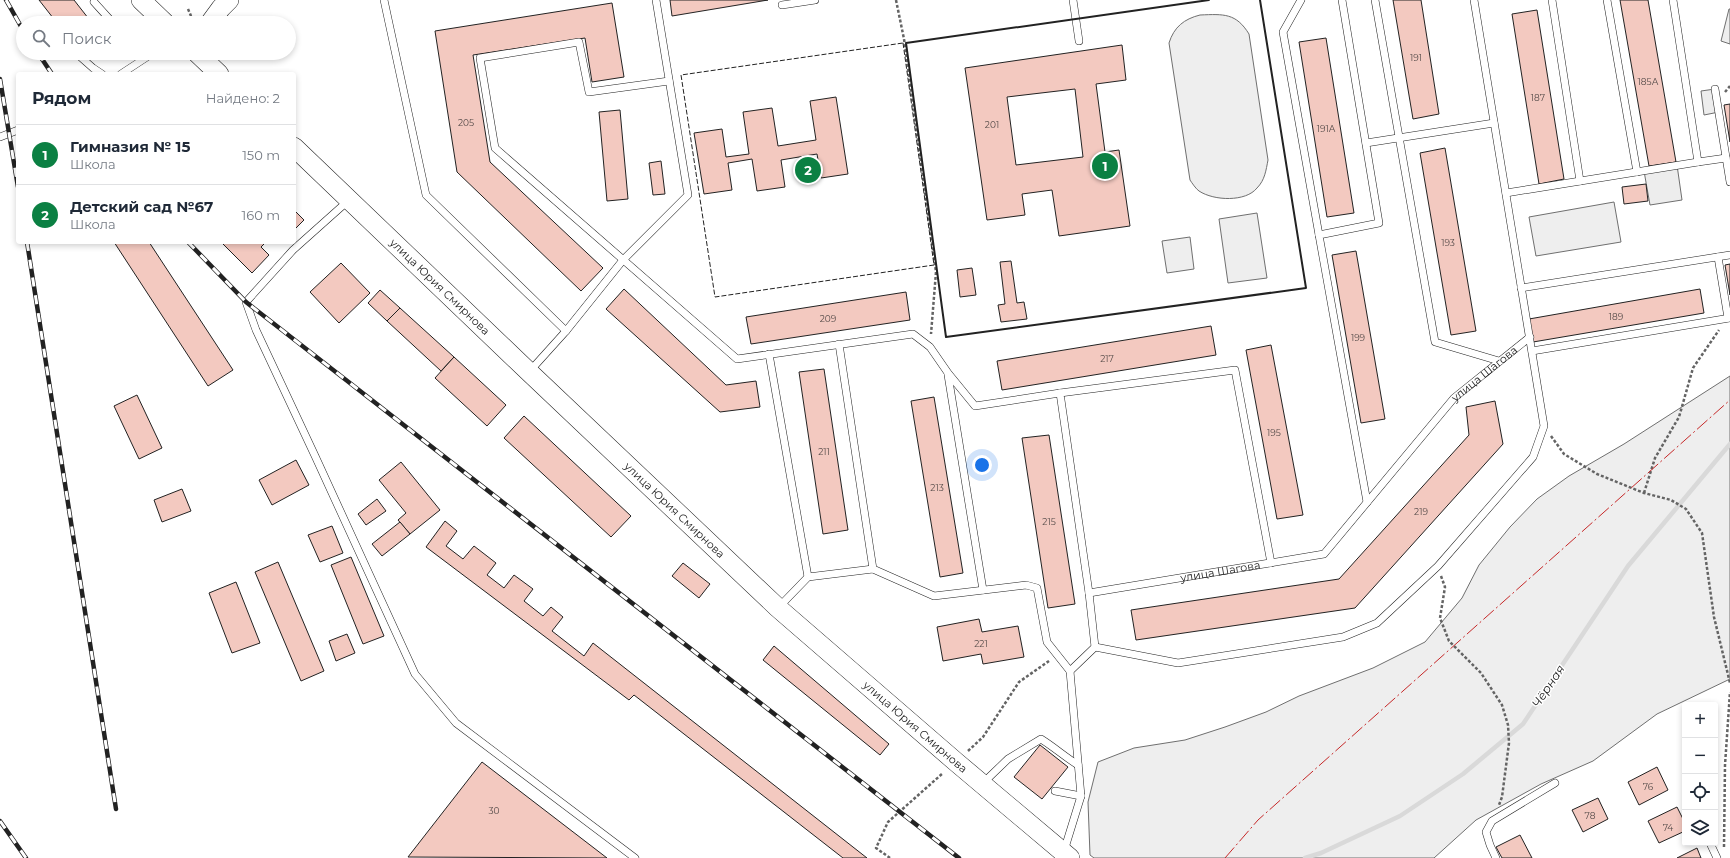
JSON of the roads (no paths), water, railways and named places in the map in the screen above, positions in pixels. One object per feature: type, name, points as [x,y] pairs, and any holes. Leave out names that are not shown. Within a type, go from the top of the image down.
[{"type":"main road","points":[[141,0],[158,16]]},
{"type":"main road","points":[[215,16],[230,0]]},
{"type":"main road","points":[[204,60],[217,72]]},
{"type":"main road","name":"улица Юрия Смирнова","points":[[296,149],[778,608],[981,784],[1067,856]]},
{"type":"lane","points":[[384,0],[426,194],[566,331]]},
{"type":"lane","points":[[529,372],[566,331],[623,260],[688,195],[656,0]]},
{"type":"lane","points":[[782,5],[815,0]]},
{"type":"lane","points":[[1073,0],[1079,41]]},
{"type":"lane","points":[[1301,0],[1283,32],[1367,502]]},
{"type":"lane","points":[[1319,235],[1379,223],[1342,0]]},
{"type":"lane","points":[[1375,0],[1435,342],[1499,362]]},
{"type":"lane","points":[[1095,647],[1178,663],[1343,637],[1378,623],[1438,566],[1533,457],[1544,426],[1474,0]]},
{"type":"lane","points":[[1552,0],[1580,181]]},
{"type":"lane","points":[[1607,0],[1637,172]]},
{"type":"lane","points":[[1673,0],[1698,162]]},
{"type":"lane","points":[[94,2],[107,16]]},
{"type":"lane","points":[[670,81],[589,92],[580,42],[480,58],[495,148],[737,359],[913,334],[930,347],[948,373],[975,406],[1234,370],[1271,563]]},
{"type":"lane","points":[[84,60],[99,72]]},
{"type":"lane","points":[[127,72],[139,60]]},
{"type":"lane","points":[[1715,89],[1730,182]]},
{"type":"lane","points":[[1366,143],[1494,123]]},
{"type":"lane","points":[[0,137],[16,131]]},
{"type":"lane","points":[[1506,193],[1726,158]]},
{"type":"lane","points":[[349,200],[293,250],[246,302],[256,330],[415,674],[456,723],[635,858]]},
{"type":"lane","points":[[1521,288],[1730,255]]},
{"type":"lane","points":[[1532,351],[1729,318],[1718,257]]},
{"type":"lane","name":"улица Шагова","points":[[1089,593],[1324,554],[1454,398],[1530,336]]},
{"type":"lane","points":[[839,344],[873,569]]},
{"type":"lane","points":[[769,354],[808,576]]},
{"type":"lane","points":[[948,373],[983,590]]},
{"type":"lane","points":[[1060,393],[1089,593],[1095,647]]},
{"type":"lane","points":[[778,608],[808,576],[873,569],[934,596],[1026,585],[1037,588],[1047,642],[1070,671],[1081,796],[1067,856]]},
{"type":"lane","points":[[1070,671],[1095,647]]},
{"type":"lane","points":[[981,784],[1008,759],[1041,739],[1078,765]]},
{"type":"lane","points":[[1496,858],[1486,832],[1492,821],[1555,783]]},
{"type":"lane","points":[[1055,791],[1081,796]]},
{"type":"lane","points":[[1711,846],[1717,858]]},
{"type":"waterway","name":"Чёрная","points":[[1305,858],[1321,853],[1400,816],[1463,774],[1523,724],[1628,566],[1730,444]]},
{"type":"railway","points":[[6,0],[16,18]]},
{"type":"railway","points":[[43,60],[51,72]]},
{"type":"railway","points":[[0,79],[16,175]]},
{"type":"railway","points":[[27,244],[116,809]]},
{"type":"railway","points":[[190,244],[246,302],[959,858]]},
{"type":"railway","points":[[0,821],[26,858]]},
{"type":"place","name":"Гимназия № 15","points":[[1105,166]]},
{"type":"place","name":"Детский сад №67","points":[[808,170]]}]
